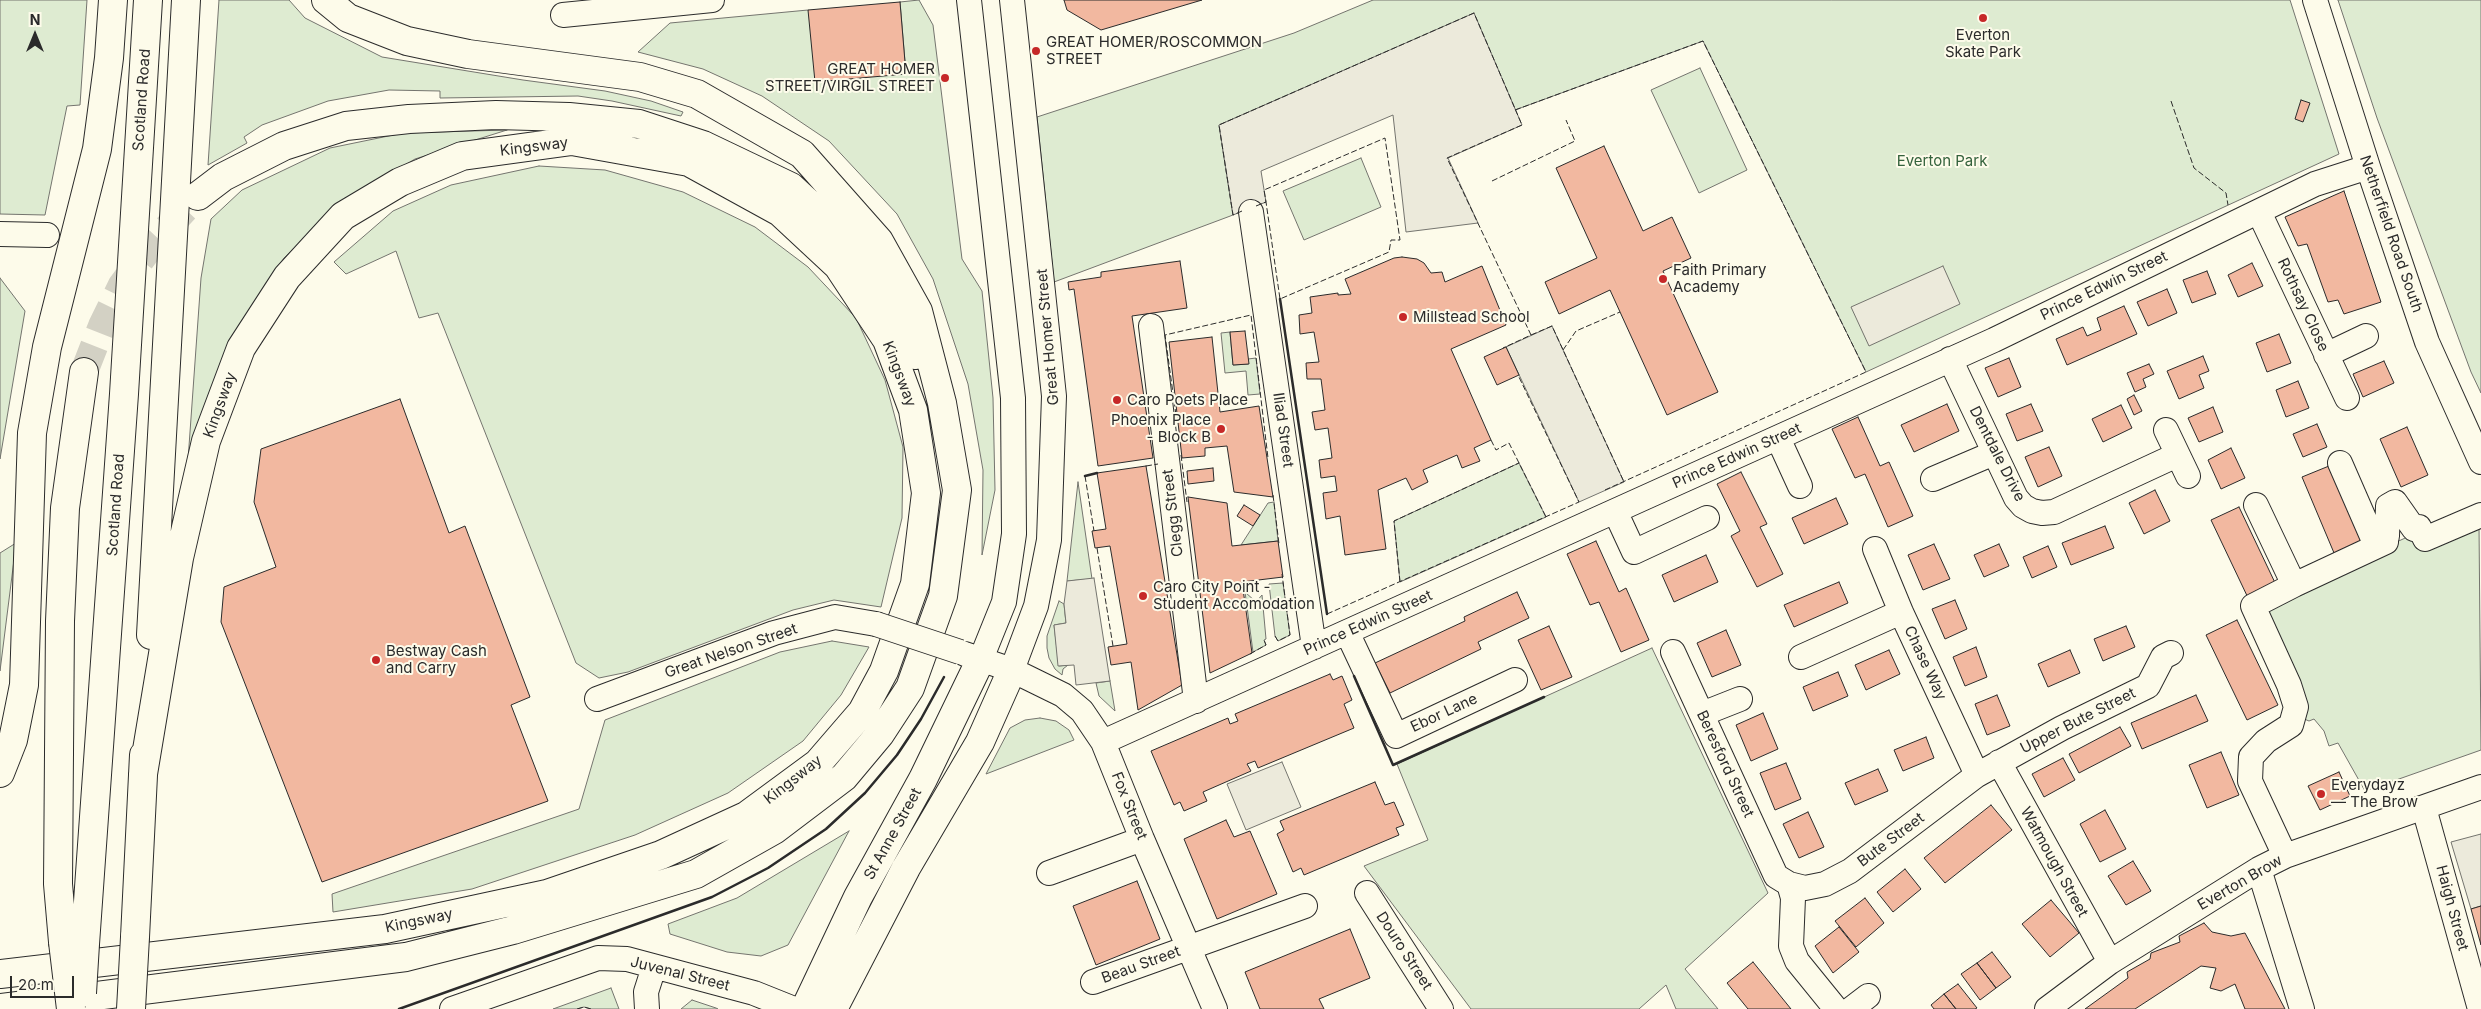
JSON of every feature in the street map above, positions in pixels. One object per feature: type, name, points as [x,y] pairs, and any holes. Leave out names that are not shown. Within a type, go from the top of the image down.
[{"type":"main road","points":[[0,773],[13,740],[24,685],[32,433],[48,347],[97,149],[109,58],[113,0]]},
{"type":"main road","name":"Scotland Road","points":[[81,1009],[74,943],[123,404],[148,0]]},
{"type":"main road","points":[[131,1009],[186,0]]},
{"type":"main road","points":[[326,0],[348,18],[407,41],[468,54],[640,77],[697,94],[802,154],[879,241],[918,312],[942,403]]},
{"type":"main road","points":[[198,196],[223,177],[284,146],[346,126],[409,119],[496,115],[569,117],[640,124],[703,144],[792,187],[861,252],[942,403]]},
{"type":"main road","name":"Kingsway","points":[[0,974],[385,929],[547,894],[661,855],[746,816],[818,763],[862,712],[884,670],[915,584],[926,493],[913,410],[887,340],[838,266],[780,212],[689,162],[572,141],[462,156],[400,182],[343,216],[287,277],[241,348],[206,441],[179,558],[143,774]]},
{"type":"main road","points":[[71,1009],[74,943],[58,884],[60,621],[65,508],[84,372]]},
{"type":"main road","name":"Kingsway","points":[[0,1008],[406,957],[513,930],[696,874],[774,830],[844,777],[880,734],[910,688],[943,596],[957,490],[942,403]]},
{"type":"main road","name":"St Anne Street","points":[[805,1009],[858,897],[923,780],[970,655]]},
{"type":"main road","name":"St Anne Street","points":[[833,1009],[906,868],[980,742],[1012,670]]},
{"type":"street","points":[[563,15],[712,0]]},
{"type":"street","points":[[968,0],[1013,398],[1014,534],[1004,602],[970,655]]},
{"type":"street","name":"Great Homer Street","points":[[1012,0],[1054,396],[1049,540],[1036,606],[1012,670]]},
{"type":"street","name":"Netherfield Road South","points":[[2315,0],[2368,167],[2427,342],[2481,462]]},
{"type":"street","name":"Prince Edwin Street","points":[[1103,742],[1950,360],[2315,184],[2368,167]]},
{"type":"street","name":"Iliad Street","points":[[1251,212],[1314,647]]},
{"type":"street","name":"Rothsay Close","points":[[2259,212],[2347,398]]},
{"type":"street","points":[[0,234],[47,235]]},
{"type":"street","name":"Clegg Street","points":[[1151,326],[1196,701]]},
{"type":"street","points":[[2326,354],[2366,336]]},
{"type":"street","name":"Dentdale Drive","points":[[1950,360],[1994,454],[2022,506],[2042,513],[2054,512],[2176,455]]},
{"type":"street","points":[[2166,430],[2176,455],[2188,476]]},
{"type":"street","points":[[1778,438],[1800,486]]},
{"type":"street","points":[[1934,479],[1994,454]]},
{"type":"street","points":[[2340,463],[2374,541],[2387,536],[2388,506],[2395,502],[2414,529],[2419,527],[2425,538],[2481,515]]},
{"type":"street","points":[[2256,505],[2294,586]]},
{"type":"street","points":[[1615,511],[1634,552],[1707,518]]},
{"type":"street","points":[[2285,856],[2250,781],[2251,757],[2266,741],[2291,725],[2296,707],[2289,685],[2253,606],[2386,542],[2383,538]]},
{"type":"street","name":"Chase Way","points":[[1875,549],[1901,612],[1978,775]]},
{"type":"street","points":[[1801,657],[1901,612]]},
{"type":"street","name":"Great Nelson Street","points":[[597,699],[774,633],[836,617],[876,624],[970,655]]},
{"type":"street","name":"Ebor Lane","points":[[1347,632],[1396,736],[1515,680]]},
{"type":"street","name":"Beresford Street","points":[[1673,652],[1782,880],[1793,898],[1791,946],[1797,961],[1836,1009]]},
{"type":"street","name":"Upper Bute Street","points":[[1999,762],[2062,728],[2148,686],[2163,657],[2170,654]]},
{"type":"street","name":"Fox Street","points":[[970,655],[1012,670],[1063,696],[1082,711],[1103,742],[1142,839],[1215,1009]]},
{"type":"street","points":[[1702,714],[1740,699]]},
{"type":"street","name":"Bute Street","points":[[1782,880],[1805,888],[1825,884],[1850,871],[1978,775],[1999,762]]},
{"type":"street","name":"Watmough Street","points":[[1999,762],[2110,962]]},
{"type":"street","name":"Everton Brow","points":[[2058,1006],[2110,962],[2259,869],[2285,856],[2481,787]]},
{"type":"street","name":"Haigh Street","points":[[2424,808],[2480,1009]]},
{"type":"street","points":[[1049,873],[1142,839]]},
{"type":"street","points":[[2259,869],[2302,1009]]},
{"type":"street","name":"Douro Street","points":[[1367,893],[1441,1009]]},
{"type":"street","name":"Beau Street","points":[[1093,982],[1305,906]]},
{"type":"street","name":"Juvenal Street","points":[[452,1009],[598,958],[627,959],[754,993],[794,1009]]},
{"type":"street","points":[[647,1009],[646,992],[654,967]]},
{"type":"green space","points":[[0,0],[87,0],[80,105],[67,106],[45,215],[0,214]]},
{"type":"green space","points":[[219,0],[289,0],[305,18],[382,57],[605,91],[651,101],[683,112],[681,116],[612,101],[578,96],[440,98],[440,91],[389,90],[328,101],[262,125],[244,137],[247,143],[208,165]]},
{"type":"green space","points":[[919,0],[933,25],[962,259],[982,291],[993,398],[995,490],[982,555],[983,470],[968,384],[933,279],[897,214],[829,141],[762,96],[703,69],[638,52],[670,23],[808,10],[906,74],[900,2]]},
{"type":"green space","name":"Everton Park","points":[[1373,0],[2290,0],[2339,154],[1866,372],[1703,41],[1515,110],[1474,14],[1219,125],[1233,215],[1054,282],[1037,117],[1294,33]]},
{"type":"green space","points":[[2338,0],[2481,0],[2481,393],[2471,372],[2377,118]]},
{"type":"green space","points":[[1700,68],[1747,170],[1699,193],[1651,90]]},
{"type":"green space","points":[[507,130],[415,159],[348,198],[284,258],[244,319],[188,460],[201,278],[211,219],[242,190],[330,148],[403,133]]},
{"type":"green space","points":[[1361,158],[1381,207],[1304,240],[1283,191]]},
{"type":"green space","points":[[539,166],[605,170],[683,192],[755,227],[808,267],[856,318],[885,380],[903,447],[902,518],[881,607],[834,600],[793,610],[628,672],[599,678],[576,663],[438,313],[419,318],[396,251],[346,274],[334,262],[393,211],[451,185]]},
{"type":"green space","points":[[0,278],[25,311],[0,459]]},
{"type":"green space","points":[[1230,332],[1233,365],[1248,364],[1248,359],[1256,358],[1260,394],[1248,395],[1246,371],[1225,373],[1221,333]]},
{"type":"green space","points":[[1519,463],[1546,517],[1400,582],[1394,521]]},
{"type":"green space","points":[[1078,482],[1092,579],[1067,581]]},
{"type":"green space","points":[[1274,502],[1278,541],[1241,545],[1268,503]]},
{"type":"green space","points":[[2479,524],[2481,750],[2365,791],[2338,743],[2329,746],[2324,731],[2314,719],[2309,721],[2302,718],[2265,606],[2298,587],[2414,534]]},
{"type":"green space","points":[[16,544],[0,671],[0,553]]},
{"type":"green space","points":[[1283,583],[1290,635],[1278,641],[1275,636],[1269,584]]},
{"type":"green space","points":[[1245,592],[1256,602],[1262,595],[1266,639],[1264,640],[1266,645],[1253,652]]},
{"type":"green space","points":[[1059,601],[1064,604],[1066,623],[1054,625],[1059,666],[1068,665],[1063,669],[1062,675],[1055,669],[1049,658],[1047,648],[1047,636]]},
{"type":"green space","points":[[832,641],[869,647],[841,695],[803,741],[728,793],[635,835],[472,889],[333,912],[332,894],[579,809],[605,720],[780,652]]},
{"type":"green space","points":[[1652,648],[1768,893],[1685,969],[1718,1009],[1676,1009],[1666,985],[1639,1009],[1471,1009],[1364,866],[1428,840],[1397,764]]},
{"type":"green space","points":[[1110,681],[1115,711],[1099,696],[1096,683]]},
{"type":"green space","points":[[1040,718],[1056,721],[1069,730],[1074,740],[986,774],[1010,728],[1025,720]]},
{"type":"green space","points":[[849,831],[788,945],[761,956],[727,952],[670,934],[668,924],[737,898]]},
{"type":"green space","points":[[611,988],[619,1009],[591,1009],[584,1007],[577,1009],[553,1009]]},
{"type":"green space","points":[[692,1000],[716,1008],[718,1009],[681,1009]]},
{"type":"shaded area","points":[[1474,13],[1522,125],[1448,158],[1478,223],[1406,232],[1393,115],[1261,171],[1266,202],[1233,215],[1219,125]]},
{"type":"shaded area","points":[[1943,266],[1960,304],[1869,346],[1851,307]]},
{"type":"shaded area","points":[[1552,326],[1624,482],[1579,502],[1506,347]]},
{"type":"shaded area","points":[[1094,578],[1110,681],[1076,685],[1074,665],[1058,666],[1054,625],[1066,623],[1064,604],[1067,581]]},
{"type":"shaded area","points":[[1282,762],[1301,807],[1246,830],[1227,784]]},
{"type":"shaded area","points":[[2481,834],[2481,906],[2471,909],[2451,842]]},
{"type":"building","points":[[1064,0],[1202,0],[1101,30],[1067,10]]},
{"type":"building","points":[[900,2],[906,74],[815,82],[808,10]]},
{"type":"building","points":[[2301,100],[2310,103],[2303,122],[2295,119]]},
{"type":"building","points":[[1604,146],[1643,231],[1672,217],[1691,258],[1663,271],[1718,392],[1667,415],[1610,290],[1559,314],[1545,282],[1597,258],[1556,168]]},
{"type":"building","points":[[2344,191],[2381,302],[2344,314],[2338,300],[2328,302],[2307,244],[2298,246],[2285,217]]},
{"type":"building","points":[[1394,258],[1417,259],[1424,263],[1431,273],[1442,272],[1445,282],[1482,266],[1506,325],[1451,349],[1491,440],[1474,448],[1480,461],[1462,468],[1457,455],[1423,470],[1428,482],[1412,490],[1406,478],[1378,490],[1386,549],[1345,555],[1340,516],[1326,519],[1323,493],[1337,491],[1335,476],[1321,478],[1319,460],[1332,458],[1328,428],[1315,430],[1312,412],[1325,410],[1321,379],[1307,379],[1306,363],[1319,362],[1314,332],[1300,334],[1299,315],[1312,313],[1310,297],[1338,293],[1338,295],[1351,294],[1345,279]]},
{"type":"building","name":"Caro Poets Place","points":[[1180,261],[1187,308],[1132,316],[1153,458],[1098,466],[1074,289],[1069,290],[1068,282],[1101,277],[1101,272]]},
{"type":"building","points":[[2252,263],[2263,286],[2238,297],[2228,275]]},
{"type":"building","points":[[2207,271],[2216,294],[2192,303],[2183,280]]},
{"type":"building","points":[[2167,289],[2177,313],[2148,326],[2137,302]]},
{"type":"building","points":[[2124,306],[2137,334],[2067,365],[2056,339],[2083,327],[2087,336],[2101,330],[2097,318]]},
{"type":"building","points":[[1245,331],[1249,364],[1233,365],[1230,332]]},
{"type":"building","points":[[2279,334],[2291,363],[2267,372],[2256,343]]},
{"type":"building","name":"Phoenix Place - Block B","points":[[1212,337],[1220,412],[1259,406],[1273,497],[1234,492],[1227,446],[1205,448],[1205,456],[1182,458],[1169,342]]},
{"type":"building","points":[[1506,347],[1519,375],[1497,385],[1484,357]]},
{"type":"building","points":[[2203,356],[2209,371],[2199,375],[2204,388],[2179,399],[2167,371]]},
{"type":"building","points":[[2009,358],[2021,387],[1998,397],[1985,368]]},
{"type":"building","points":[[2384,361],[2394,383],[2363,397],[2353,374]]},
{"type":"building","points":[[2149,364],[2154,374],[2143,379],[2146,387],[2135,392],[2127,373]]},
{"type":"building","points":[[2298,381],[2309,408],[2286,417],[2276,390]]},
{"type":"building","points":[[2134,395],[2142,411],[2134,415],[2127,399]]},
{"type":"building","name":"Bestway Cash and Carry","points":[[400,399],[449,533],[465,526],[530,697],[511,705],[548,801],[322,882],[221,622],[224,587],[276,567],[254,502],[261,449]]},
{"type":"building","points":[[1947,404],[1959,431],[1914,452],[1901,425]]},
{"type":"building","points":[[2031,404],[2043,431],[2017,441],[2006,414]]},
{"type":"building","points":[[2121,405],[2132,428],[2103,442],[2092,419]]},
{"type":"building","points":[[2213,407],[2223,432],[2199,442],[2188,418]]},
{"type":"building","points":[[1858,417],[1880,466],[1889,462],[1913,516],[1888,527],[1865,474],[1855,478],[1832,429]]},
{"type":"building","points":[[2317,424],[2327,447],[2303,457],[2293,434]]},
{"type":"building","points":[[2407,427],[2428,475],[2401,487],[2380,439]]},
{"type":"building","points":[[2049,447],[2062,476],[2038,487],[2025,457]]},
{"type":"building","points":[[2231,448],[2245,478],[2221,489],[2208,460]]},
{"type":"building","name":"Caro City Point - Student Accomodation","points":[[1146,466],[1182,685],[1138,710],[1131,662],[1111,665],[1108,647],[1127,644],[1110,546],[1095,548],[1092,531],[1106,529],[1097,473]]},
{"type":"building","points":[[2329,466],[2364,548],[2337,560],[2302,477]]},
{"type":"building","points":[[1213,468],[1214,481],[1188,484],[1187,471]]},
{"type":"building","points":[[1741,472],[1767,524],[1760,527],[1783,574],[1757,587],[1731,536],[1740,531],[1717,484]]},
{"type":"building","points":[[2155,490],[2170,521],[2144,534],[2129,503]]},
{"type":"building","points":[[1188,497],[1227,503],[1232,546],[1278,541],[1283,577],[1242,582],[1252,653],[1210,673]]},
{"type":"building","points":[[1836,498],[1848,524],[1804,544],[1792,518]]},
{"type":"building","points":[[1244,505],[1260,515],[1253,526],[1237,516]]},
{"type":"building","points":[[2239,507],[2278,589],[2250,602],[2211,520]]},
{"type":"building","points":[[2105,526],[2114,548],[2071,565],[2062,543]]},
{"type":"building","points":[[1596,541],[1619,592],[1626,588],[1649,640],[1621,652],[1599,602],[1590,605],[1567,554]]},
{"type":"building","points":[[1934,544],[1950,579],[1923,590],[1908,555]]},
{"type":"building","points":[[1999,544],[2009,566],[1984,577],[1974,555]]},
{"type":"building","points":[[2048,546],[2057,567],[2032,578],[2023,557]]},
{"type":"building","points":[[1706,555],[1718,582],[1674,602],[1662,575]]},
{"type":"building","points":[[1839,582],[1848,603],[1794,627],[1784,605]]},
{"type":"building","points":[[1517,592],[1529,618],[1478,642],[1481,649],[1390,693],[1375,663],[1465,621],[1464,617]]},
{"type":"building","points":[[1955,600],[1967,629],[1945,639],[1932,609]]},
{"type":"building","points":[[2237,620],[2278,705],[2247,720],[2206,635]]},
{"type":"building","points":[[1549,626],[1572,677],[1541,690],[1518,640]]},
{"type":"building","points":[[2126,626],[2135,647],[2103,661],[2094,639]]},
{"type":"building","points":[[1726,630],[1741,665],[1712,677],[1697,643]]},
{"type":"building","points":[[1976,647],[1987,677],[1965,686],[1953,657]]},
{"type":"building","points":[[1889,650],[1900,674],[1866,690],[1855,665]]},
{"type":"building","points":[[2070,650],[2080,673],[2048,687],[2038,664]]},
{"type":"building","points":[[1838,672],[1848,696],[1813,711],[1803,687]]},
{"type":"building","points":[[1330,674],[1333,680],[1342,676],[1352,700],[1344,704],[1354,728],[1258,768],[1255,761],[1247,764],[1251,771],[1203,792],[1207,801],[1184,811],[1180,802],[1174,805],[1151,751],[1228,718],[1230,724],[1238,721],[1235,714]]},
{"type":"building","points":[[1997,695],[2010,726],[1987,735],[1975,704]]},
{"type":"building","points":[[2196,695],[2208,721],[2142,749],[2131,723]]},
{"type":"building","points":[[1763,713],[1778,749],[1751,761],[1736,725]]},
{"type":"building","points":[[2120,727],[2131,746],[2079,773],[2069,754]]},
{"type":"building","points":[[1926,737],[1934,758],[1903,771],[1894,750]]},
{"type":"building","points":[[2221,752],[2239,795],[2207,808],[2189,765]]},
{"type":"building","points":[[2063,758],[2075,780],[2044,797],[2032,774]]},
{"type":"building","points":[[1786,763],[1801,799],[1775,810],[1760,773]]},
{"type":"building","points":[[1878,769],[1888,791],[1855,805],[1845,783]]},
{"type":"building","points":[[2339,772],[2350,796],[2320,810],[2308,786]]},
{"type":"building","points":[[1375,782],[1385,805],[1394,802],[1404,825],[1396,828],[1399,835],[1304,875],[1301,868],[1293,872],[1277,834],[1284,830],[1280,821]]},
{"type":"building","points":[[1991,805],[2012,830],[1945,883],[1924,858]]},
{"type":"building","points":[[2105,810],[2126,849],[2100,862],[2080,824]]},
{"type":"building","points":[[1808,812],[1824,847],[1799,858],[1783,824]]},
{"type":"building","points":[[1226,820],[1234,837],[1250,831],[1277,894],[1217,919],[1184,839]]},
{"type":"building","points":[[2133,861],[2151,891],[2126,905],[2108,876]]},
{"type":"building","points":[[1905,869],[1921,889],[1893,912],[1877,892]]},
{"type":"building","points":[[1137,881],[1160,939],[1096,965],[1073,906]]},
{"type":"building","points":[[1865,898],[1884,923],[1856,947],[1835,921]]},
{"type":"building","points":[[2051,900],[2079,933],[2050,957],[2022,924]]},
{"type":"building","points":[[2481,906],[2481,945],[2471,909]]},
{"type":"building","points":[[2204,923],[2212,932],[2231,936],[2245,933],[2285,1009],[2245,1009],[2235,984],[2221,991],[2210,988],[2216,968],[2201,966],[2135,1009],[2085,1009],[2128,978],[2127,972],[2150,959],[2151,953],[2180,942],[2179,936]]},
{"type":"building","points":[[1839,927],[1859,952],[1833,973],[1815,946]]},
{"type":"building","points":[[1350,929],[1370,978],[1319,999],[1324,1009],[1260,1009],[1245,972]]},
{"type":"building","points":[[1992,952],[2011,977],[1996,988],[1977,963]]},
{"type":"building","points":[[1753,962],[1791,1009],[1748,1009],[1727,983]]},
{"type":"building","points":[[1977,963],[1996,988],[1980,1000],[1961,974]]},
{"type":"building","points":[[1958,984],[1977,1008],[1956,1009],[1944,994]]},
{"type":"building","points":[[1944,994],[1956,1009],[1934,1009],[1931,1005]]},
{"type":"tunnel","points":[[84,372],[102,326],[122,285],[154,242],[185,209]]},
{"type":"fence","points":[[1242,211],[1233,215],[1219,125],[1474,13],[1522,125],[1447,158],[1531,335],[1503,348]]},
{"type":"fence","points":[[1515,110],[1703,41],[1866,372],[1605,490]]},
{"type":"fence","points":[[2171,101],[2194,168],[2226,193],[2228,205]]},
{"type":"fence","points":[[1492,181],[1575,141],[1566,120]]},
{"type":"fence","points":[[1256,206],[1266,202],[1280,299],[1389,252],[1391,240],[1400,240],[1385,138],[1264,190],[1266,202]]},
{"type":"fence","points":[[1563,350],[1576,331],[1620,312]]},
{"type":"fence","points":[[1176,415],[1165,335],[1251,315],[1268,458]]},
{"type":"fence","points":[[1531,335],[1552,326],[1624,482]]},
{"type":"fence","points":[[1327,614],[1579,502],[1518,375]]},
{"type":"fence","points":[[1491,440],[1496,450],[1509,443],[1546,517]]},
{"type":"fence","points":[[1181,455],[1187,502]]},
{"type":"fence","points":[[1400,582],[1394,521],[1519,463]]},
{"type":"fence","points":[[1146,466],[1158,464]]},
{"type":"fence","points":[[1085,476],[1094,531]]},
{"type":"fence","points":[[1273,495],[1279,544]]},
{"type":"fence","points":[[1097,548],[1113,646]]},
{"type":"fence","points":[[1275,636],[1278,641],[1290,635],[1282,574]]},
{"type":"fence","points":[[1250,654],[1266,645],[1264,640]]},
{"type":"fence","points":[[577,1009],[584,1007],[591,1009]]},
{"type":"wall","points":[[1280,299],[1327,614]]},
{"type":"wall","points":[[1085,476],[1097,473]]},
{"type":"wall","points":[[1354,676],[1393,765],[1544,697]]},
{"type":"wall","points":[[399,1009],[712,897],[768,868],[826,829],[865,793],[897,755],[921,719],[944,677]]},
{"type":"place","name":"Everton Skate Park","points":[[1983,18]]},
{"type":"place","name":"GREAT HOMER/ROSCOMMON STREET","points":[[1036,51]]},
{"type":"place","name":"GREAT HOMER STREET/VIRGIL STREET","points":[[945,78]]},
{"type":"place","name":"Faith Primary Academy","points":[[1663,279]]},
{"type":"place","name":"Millstead School","points":[[1403,317]]},
{"type":"place","name":"Caro Poets Place","points":[[1117,400]]},
{"type":"place","name":"Phoenix Place - Block B","points":[[1221,429]]},
{"type":"place","name":"Caro City Point - Student Accomodation","points":[[1143,596]]},
{"type":"place","name":"Bestway Cash and Carry","points":[[376,660]]},
{"type":"place","name":"Everydayz — The Brow","points":[[2321,794]]}]
